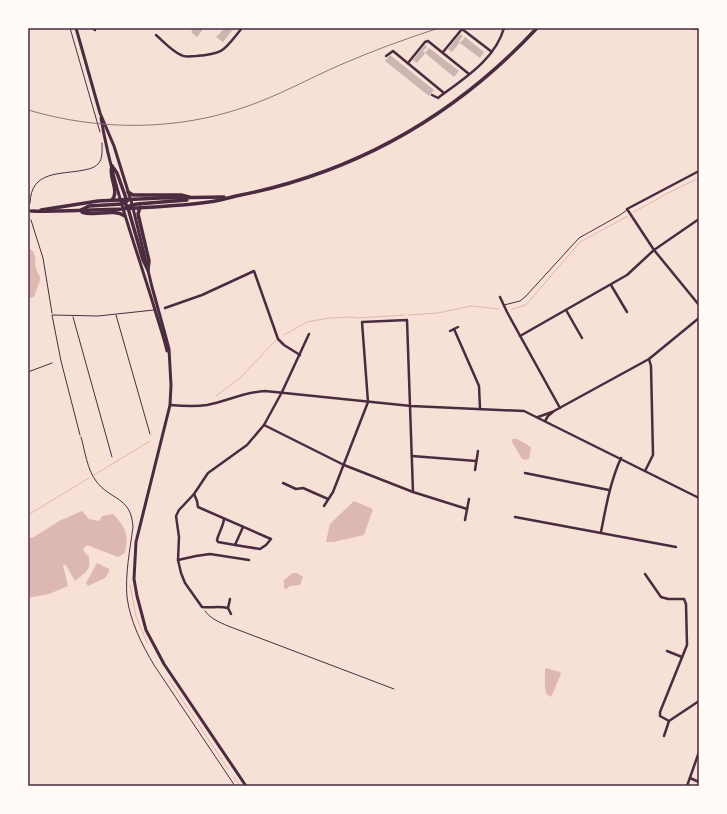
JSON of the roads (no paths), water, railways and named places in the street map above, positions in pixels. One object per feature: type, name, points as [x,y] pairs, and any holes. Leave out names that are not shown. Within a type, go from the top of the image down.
[{"type":"main road","points":[[30,212],[82,203],[112,200],[140,208],[210,202],[264,190],[318,174],[390,144],[439,114],[474,88],[506,60],[537,28]]},
{"type":"main road","points":[[112,166],[110,171],[115,194],[112,200]]},
{"type":"main road","points":[[112,166],[117,174],[143,260],[148,270]]},
{"type":"main road","points":[[128,192],[133,195],[181,195],[194,198]]},
{"type":"main road","points":[[30,212],[79,211],[127,204],[194,198],[234,197]]},
{"type":"main road","points":[[140,208],[138,214],[149,261],[148,270]]},
{"type":"main road","points":[[79,211],[87,214],[120,213],[126,216]]},
{"type":"street","points":[[76,28],[100,113],[119,162],[128,192],[126,216],[169,349],[171,385],[170,405],[136,542],[134,579],[137,596],[146,630],[157,652],[246,786]]},
{"type":"street","points":[[156,35],[181,56],[188,57],[214,55],[222,51],[242,28]]},
{"type":"street","points":[[432,95],[437,98],[469,74],[492,52],[498,44],[504,28]]},
{"type":"street","points":[[443,52],[462,29],[492,52]]},
{"type":"street","points":[[408,63],[427,40],[469,74]]},
{"type":"street","points":[[386,56],[393,51],[444,93]]},
{"type":"street","points":[[100,113],[102,136],[112,166]]},
{"type":"street","points":[[699,171],[627,210],[654,250],[699,305]]},
{"type":"street","points":[[520,336],[627,275],[654,250],[699,219]]},
{"type":"street","points":[[148,270],[156,309]]},
{"type":"street","points":[[165,308],[202,295],[254,271],[278,338],[284,345],[300,355]]},
{"type":"street","points":[[611,285],[627,312]]},
{"type":"street","points":[[500,297],[560,408]]},
{"type":"street","points":[[566,310],[582,338]]},
{"type":"street","points":[[538,417],[560,408],[649,359],[699,318]]},
{"type":"street","points":[[324,506],[333,492],[368,402],[362,322],[408,320],[413,492]]},
{"type":"street","points":[[450,331],[458,327]]},
{"type":"street","points":[[454,329],[479,386],[480,409]]},
{"type":"street","points":[[228,608],[220,606],[213,608],[202,607],[185,583],[178,560],[179,537],[176,516],[179,510],[194,494],[208,473],[247,445],[264,425],[282,392],[309,334]]},
{"type":"street","points":[[645,471],[653,455],[651,366],[649,359]]},
{"type":"street","points":[[170,405],[202,405],[256,391],[282,392],[411,406],[524,411],[699,498]]},
{"type":"street","points":[[546,421],[548,416],[554,411]]},
{"type":"street","points":[[264,425],[344,465],[413,492],[467,509]]},
{"type":"street","points":[[475,470],[478,451]]},
{"type":"street","points":[[412,456],[476,461]]},
{"type":"street","points":[[601,532],[609,490],[614,473],[621,458]]},
{"type":"street","points":[[525,473],[609,490]]},
{"type":"street","points":[[283,483],[296,488],[303,488],[328,499]]},
{"type":"street","points":[[194,494],[198,501],[198,507],[271,539],[260,549],[218,542],[216,540],[224,524],[224,519]]},
{"type":"street","points":[[466,520],[469,499]]},
{"type":"street","points":[[515,517],[676,547]]},
{"type":"street","points":[[235,544],[243,527]]},
{"type":"street","points":[[178,560],[210,554],[249,560]]},
{"type":"street","points":[[645,574],[661,597],[668,600],[684,599],[686,604],[687,645],[660,712],[662,719],[669,721]]},
{"type":"street","points":[[230,599],[228,608],[231,614]]},
{"type":"street","points":[[667,651],[682,657]]},
{"type":"street","points":[[664,736],[669,721],[699,701]]},
{"type":"street","points":[[687,786],[699,752]]},
{"type":"street","points":[[690,778],[699,782]]},
{"type":"lane","points":[[503,305],[520,301],[579,238],[627,210]]},
{"type":"lane","points":[[80,434],[61,361],[52,315],[98,316],[156,309]]},
{"type":"lane","points":[[116,314],[150,434]]},
{"type":"lane","points":[[73,316],[112,457]]},
{"type":"lane","points":[[28,372],[52,363]]},
{"type":"waterway","points":[[634,212],[699,178]]},
{"type":"waterway","points":[[512,309],[526,305],[580,242],[628,216]]},
{"type":"waterway","points":[[408,315],[438,313],[471,306],[499,309]]},
{"type":"waterway","points":[[284,335],[307,322],[329,318],[404,315]]},
{"type":"waterway","points":[[216,396],[241,377],[276,340]]},
{"type":"waterway","points":[[94,475],[150,441]]},
{"type":"waterway","points":[[28,515],[89,478]]},
{"type":"waterway","points":[[130,585],[136,616],[147,643]]},
{"type":"waterway","points":[[169,680],[228,769]]},
{"type":"waterway","points":[[234,777],[240,786]]},
{"type":"railway","points":[[28,110],[82,122],[110,125],[165,124],[192,121],[219,115],[257,103],[352,60],[389,45],[439,28]]},
{"type":"railway","points":[[686,28],[699,30]]}]
